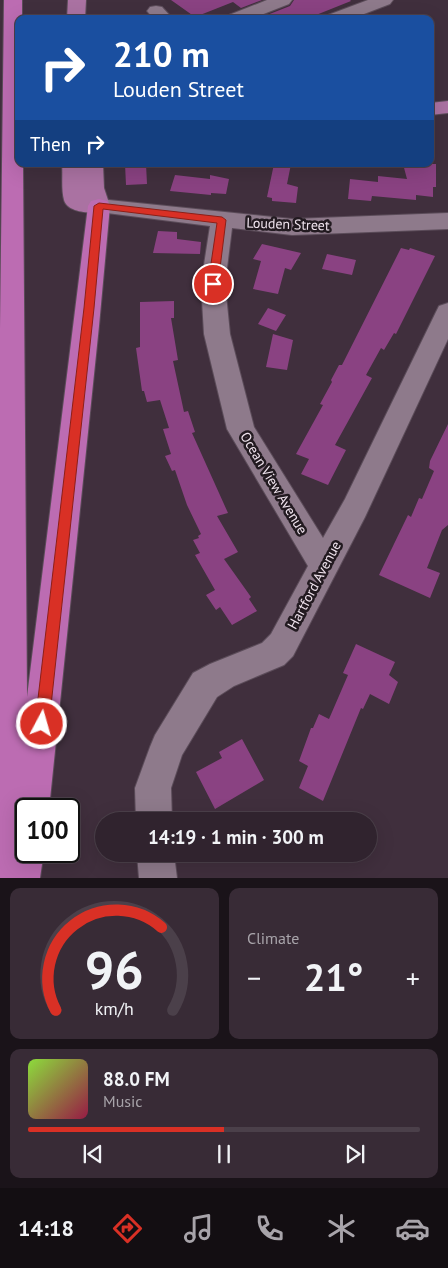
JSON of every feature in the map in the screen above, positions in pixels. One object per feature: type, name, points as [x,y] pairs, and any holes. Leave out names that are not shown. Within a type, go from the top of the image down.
[{"type":"highway","points":[[0,878],[10,719],[12,606],[13,2]]},
{"type":"highway","points":[[32,798],[84,355],[99,206]]},
{"type":"highway","points":[[21,878],[23,863]]},
{"type":"main road","points":[[434,109],[448,107]]},
{"type":"main road","points":[[73,167],[75,200],[81,204],[99,206],[93,188],[93,167]]},
{"type":"street","points":[[245,15],[283,0]]},
{"type":"street","points":[[345,15],[384,0]]},
{"type":"street","name":"Louden Street","points":[[99,206],[292,227],[448,221]]},
{"type":"street","name":"Ocean View Avenue","points":[[222,220],[213,284],[217,334],[241,429],[324,566]]},
{"type":"street","name":"Hartford Avenue","points":[[154,812],[153,788],[167,747],[205,685],[222,675],[273,654],[282,645],[355,508],[448,312]]},
{"type":"street","points":[[157,862],[158,878]]},
{"type":"building","points":[[171,0],[262,0],[241,8],[233,2],[200,15],[192,15]]},
{"type":"building","points":[[294,0],[351,1],[316,15],[267,15],[290,6]]},
{"type":"building","points":[[434,164],[436,164],[436,187],[433,187],[433,197],[416,195],[416,200],[372,196],[371,201],[348,199],[350,179],[378,182],[378,176],[407,179],[404,167],[434,167]]},
{"type":"building","points":[[125,167],[146,167],[147,184],[126,185]]},
{"type":"building","points":[[273,167],[290,167],[287,184],[298,187],[296,203],[272,201],[272,198],[267,197]]},
{"type":"building","points":[[175,175],[210,179],[210,175],[229,179],[226,194],[211,193],[211,195],[170,191]]},
{"type":"building","points":[[158,231],[177,232],[177,239],[201,242],[200,254],[153,253]]},
{"type":"building","points":[[262,244],[301,253],[291,270],[285,268],[278,294],[253,289],[261,261],[253,259]]},
{"type":"building","points":[[401,248],[409,250],[410,248],[435,256],[396,334],[394,333],[384,350],[381,348],[366,375],[372,378],[335,445],[346,450],[328,485],[301,474],[309,459],[296,454],[323,405],[320,404],[332,382],[331,380],[339,365],[342,365]]},
{"type":"building","points":[[327,254],[356,260],[352,275],[322,269]]},
{"type":"building","points":[[174,301],[174,318],[171,318],[178,360],[173,361],[184,412],[188,411],[195,432],[192,433],[228,513],[217,516],[238,552],[224,559],[251,597],[249,599],[257,611],[232,625],[220,607],[216,610],[206,595],[215,590],[195,555],[200,553],[193,540],[199,538],[198,536],[201,534],[187,505],[175,470],[172,471],[165,456],[171,454],[163,429],[169,428],[160,400],[147,402],[144,391],[142,391],[136,348],[140,347],[140,302]]},
{"type":"building","points":[[268,308],[286,315],[276,331],[258,324]]},
{"type":"building","points":[[273,334],[293,340],[287,370],[266,367]]},
{"type":"building","points":[[448,424],[448,525],[442,530],[427,568],[440,573],[430,598],[379,575],[408,515],[411,517],[419,498],[422,499],[434,471],[429,468],[430,461]]},
{"type":"building","points":[[356,644],[395,662],[389,675],[398,682],[389,704],[370,694],[363,709],[361,708],[323,801],[299,788],[308,766],[299,761],[311,728],[313,728],[319,714],[329,719],[348,675],[343,673]]},
{"type":"building","points":[[242,739],[264,780],[215,809],[196,772],[222,758],[219,752]]},
{"type":"route","points":[[42,724],[99,206],[222,220],[215,259],[213,284]]}]
